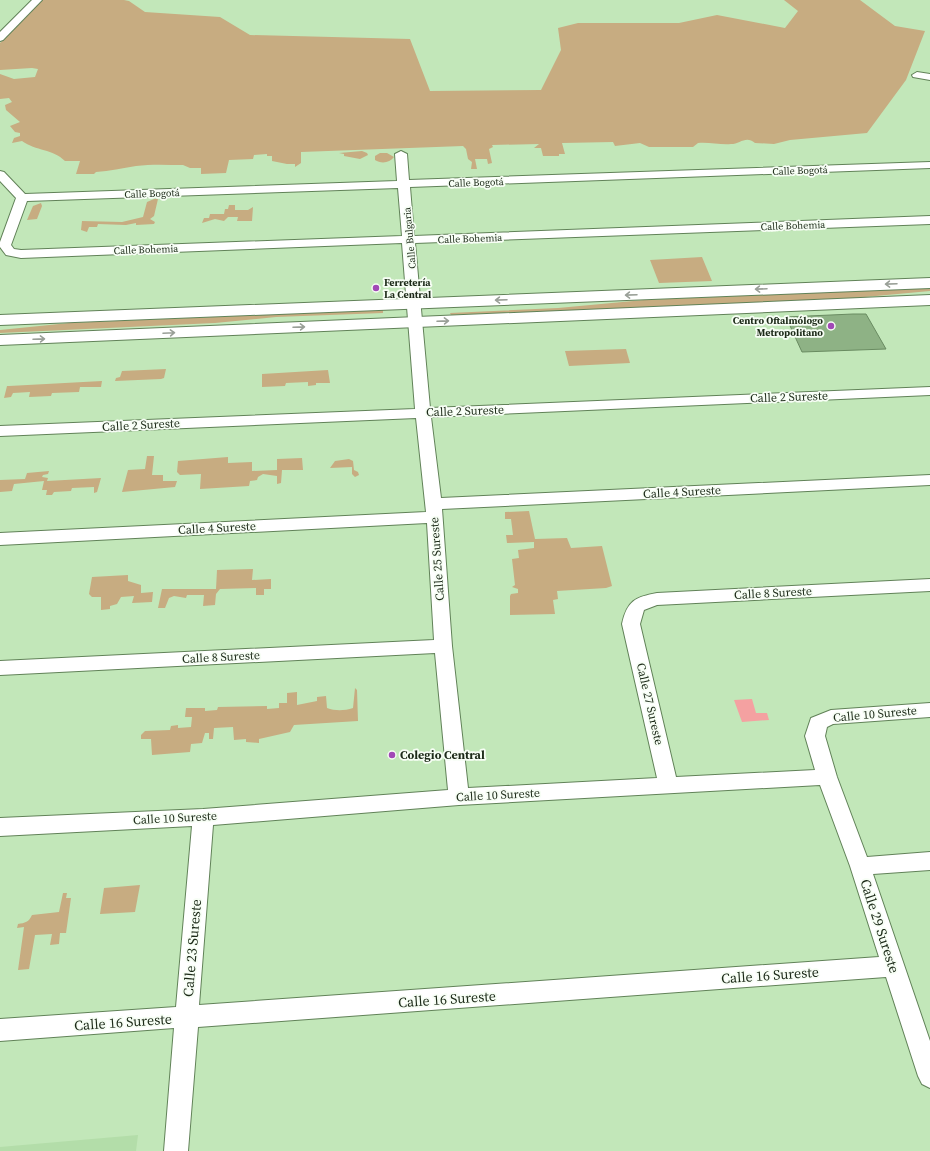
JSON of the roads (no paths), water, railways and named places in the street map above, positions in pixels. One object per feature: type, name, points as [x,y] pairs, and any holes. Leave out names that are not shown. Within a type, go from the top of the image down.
[{"type":"main road","points":[[0,320],[930,282]]},
{"type":"main road","points":[[0,340],[930,300]]},
{"type":"street","points":[[0,38],[37,0]]},
{"type":"street","points":[[917,74],[930,77]]},
{"type":"street","name":"Calle Bulgaria","points":[[401,154],[416,322]]},
{"type":"street","name":"Calle Bogotá","points":[[22,198],[930,165]]},
{"type":"street","points":[[0,174],[22,198]]},
{"type":"street","name":"Calle Bohemia","points":[[22,198],[5,245],[10,252],[21,254],[930,220]]},
{"type":"street","name":"Calle 25 Sureste","points":[[416,322],[423,413],[434,510],[443,646],[459,797]]},
{"type":"street","name":"Calle 2 Sureste","points":[[0,432],[930,391]]},
{"type":"street","name":"Calle 4 Sureste","points":[[0,539],[434,510],[930,480]]},
{"type":"street","name":"Calle 8 Sureste","points":[[631,624],[635,607],[646,600],[930,585]]},
{"type":"street","name":"Calle 27 Sureste","points":[[631,624],[668,785]]},
{"type":"street","name":"Calle 8 Sureste","points":[[0,668],[443,646]]},
{"type":"street","name":"Calle 10 Sureste","points":[[0,827],[203,817],[459,797],[827,777],[815,736],[818,723],[830,718],[930,710]]},
{"type":"street","name":"Calle 29 Sureste","points":[[827,777],[860,866],[930,1076]]},
{"type":"street","name":"Calle 23 Sureste","points":[[176,1151],[203,817]]},
{"type":"street","points":[[860,866],[930,861]]},
{"type":"street","name":"Calle 16 Sureste","points":[[0,1030],[186,1018],[893,966]]},
{"type":"place","name":"Ferretería La Central","points":[[376,288]]},
{"type":"place","name":"Centro Oftalmólogo Metropolitano","points":[[831,326]]},
{"type":"place","name":"Colegio Central","points":[[392,755]]}]
